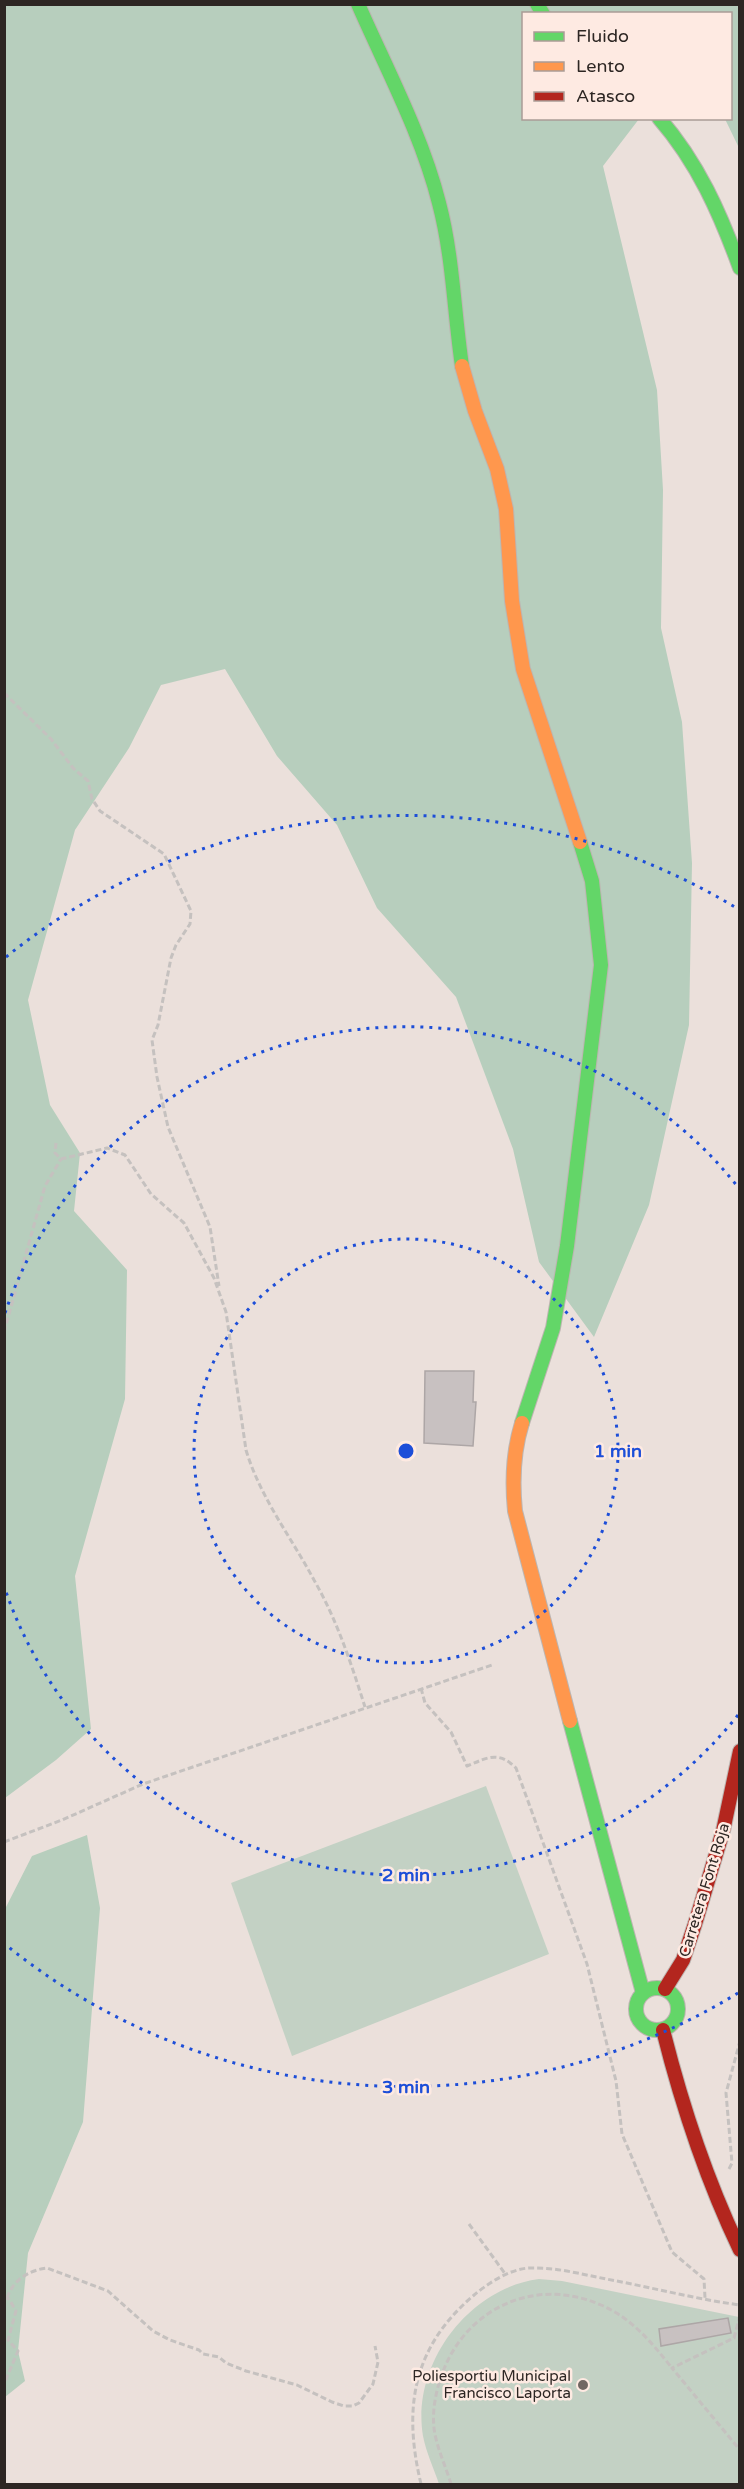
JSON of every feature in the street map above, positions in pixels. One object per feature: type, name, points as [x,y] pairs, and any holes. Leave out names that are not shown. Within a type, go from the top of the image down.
[{"type":"street","points":[[358,4],[414,132],[439,202],[445,227],[462,367],[475,411],[497,469],[506,509],[512,601],[523,669],[583,850],[596,907],[601,965],[567,1246],[553,1328],[518,1436],[512,1482],[515,1511],[532,1581],[643,1993]]},
{"type":"street","points":[[661,120],[677,137],[696,164],[722,220],[740,268]]},
{"type":"street","name":"Carretera Font Roja","points":[[665,1989],[683,1960],[723,1831],[740,1751]]},
{"type":"street","points":[[654,1988],[665,1989],[675,1998],[679,2010],[674,2023],[663,2030],[649,2029],[638,2020],[636,2006],[643,1993],[654,1988]]},
{"type":"street","points":[[663,2030],[671,2071],[693,2142],[716,2201],[740,2250]]},
{"type":"path","points":[[4,693],[51,739],[72,768],[88,781],[93,799],[100,811],[164,854],[190,911],[190,924],[176,945],[171,958],[158,1025],[152,1040],[156,1077],[168,1127],[210,1227],[220,1291],[226,1312],[246,1450],[251,1466],[336,1621],[365,1707]]},
{"type":"path","points":[[56,1143],[55,1153],[61,1159]]},
{"type":"path","points":[[4,1332],[45,1186],[61,1159],[107,1148],[125,1155],[151,1194],[184,1223],[220,1291]]},
{"type":"path","points":[[4,1842],[62,1820],[143,1784],[492,1665]]},
{"type":"path","points":[[421,1688],[425,1703],[451,1732],[466,1766],[492,1756],[507,1758],[516,1768],[586,1964],[616,2081],[622,2134],[672,2252],[704,2279],[705,2298]]},
{"type":"path","points":[[728,2171],[732,2163],[726,2093],[740,2041]]},
{"type":"path","points":[[469,2224],[506,2275]]},
{"type":"path","points":[[4,2384],[18,2351],[8,2340],[16,2311],[6,2297],[10,2287],[16,2282],[38,2269],[47,2268],[108,2291],[153,2331],[170,2340],[219,2358],[246,2371],[297,2385],[344,2406],[359,2403],[372,2384],[378,2361],[375,2346]]},
{"type":"path","points":[[421,2484],[411,2431],[416,2381],[429,2348],[454,2312],[480,2289],[517,2270],[531,2268],[570,2272],[740,2305]]},
{"type":"path","points":[[451,2484],[434,2428],[435,2393],[448,2357],[467,2330],[489,2312],[512,2301],[538,2296],[571,2296],[600,2304],[638,2327],[740,2450]]},
{"type":"path","points":[[672,2368],[734,2338],[740,2315]]},
{"type":"green space","points":[[5,5],[739,5],[739,148],[725,120],[732,120],[732,12],[522,12],[522,120],[638,120],[603,166],[657,390],[663,490],[661,628],[682,722],[692,863],[689,1025],[649,1205],[594,1337],[539,1262],[513,1149],[456,997],[377,908],[337,825],[277,756],[225,669],[161,685],[129,748],[75,830],[28,1000],[50,1105],[80,1153],[74,1211],[127,1270],[125,1399],[75,1576],[91,1729],[56,1760],[5,1798]]},
{"type":"green space","points":[[486,1786],[549,1954],[292,2056],[231,1883]]},
{"type":"green space","points":[[87,1835],[100,1908],[83,2122],[28,2253],[18,2351],[25,2381],[5,2397],[5,1909],[32,1856]]},
{"type":"green space","name":"Poliesportiu Municipal Francisco Laporta","points":[[539,2279],[562,2281],[739,2317],[739,2484],[439,2484],[424,2442],[422,2409],[426,2383],[436,2357],[450,2334],[468,2314],[489,2297],[513,2285]]},
{"type":"building","points":[[425,1371],[474,1371],[473,1402],[476,1402],[473,1446],[424,1443]]},
{"type":"building","points":[[728,2318],[731,2333],[661,2346],[659,2329]]},
{"type":"traffic: fast","points":[[358,4],[403,102],[432,178],[444,223],[462,366]]},
{"type":"traffic: fast","points":[[537,4],[542,12]]},
{"type":"traffic: fast","points":[[661,120],[673,135],[707,189],[740,268]]},
{"type":"traffic: fast","points":[[522,1423],[553,1328],[567,1246],[601,965],[592,881],[580,842]]},
{"type":"traffic: fast","points":[[570,1721],[643,1993]]},
{"type":"traffic: fast","points":[[657,1988],[665,1989],[672,1994],[677,2001],[678,2009],[677,2017],[672,2024],[665,2029],[657,2030],[649,2029],[642,2024],[637,2017],[636,2009],[637,2001],[642,1994],[649,1989],[657,1988]]},
{"type":"traffic: slow","points":[[462,366],[475,411],[497,469],[506,509],[512,601],[523,669],[580,842]]},
{"type":"traffic: slow","points":[[522,1423],[514,1467],[515,1511],[570,1721]]},
{"type":"traffic: jam","points":[[665,1989],[683,1960],[695,1924],[723,1831],[740,1751]]},
{"type":"traffic: jam","points":[[663,2030],[696,2142],[716,2196],[740,2250]]},
{"type":"place","name":"Poliesportiu Municipal Francisco Laporta","points":[[583,2385]]}]
